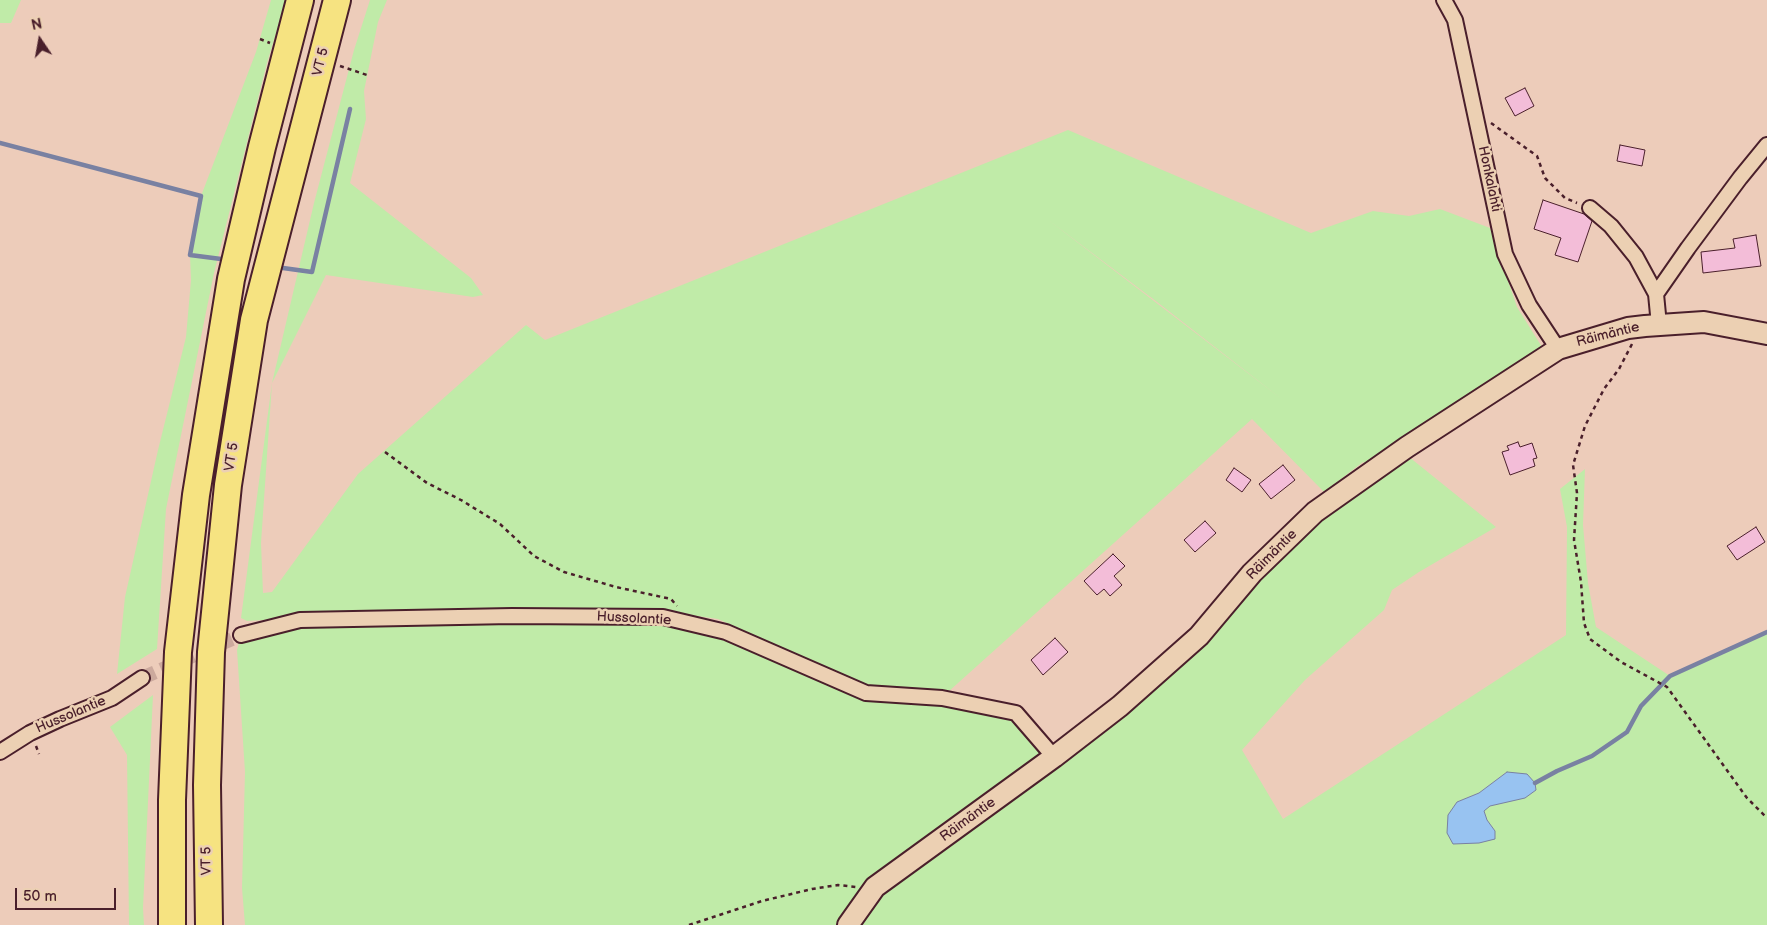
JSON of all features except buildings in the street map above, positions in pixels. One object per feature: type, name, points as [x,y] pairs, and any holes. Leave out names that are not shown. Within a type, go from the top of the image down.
[{"type":"highway","points":[[172,925],[172,800],[178,652],[196,495],[231,280],[262,147],[300,0]]},
{"type":"highway","name":"VT 5","points":[[209,925],[207,785],[211,652],[228,485],[254,320],[337,0]]},
{"type":"street","name":"Honkalahti","points":[[1444,0],[1455,20],[1504,254],[1529,305],[1558,349]]},
{"type":"street","points":[[1656,294],[1700,232],[1767,145]]},
{"type":"street","points":[[1590,208],[1611,226],[1636,258],[1656,294],[1659,325]]},
{"type":"street","name":"Räimäntie","points":[[848,925],[875,887],[1054,757],[1120,706],[1199,636],[1252,573],[1315,512],[1406,447],[1558,349],[1628,328],[1659,325],[1704,322],[1767,334]]},
{"type":"street","name":"Hussolantie","points":[[241,635],[300,620],[512,616],[663,617],[726,632],[866,693],[942,698],[1016,713],[1054,757]]},
{"type":"street","name":"Hussolantie","points":[[0,752],[39,729],[112,698],[142,678]]},
{"type":"path","points":[[260,39],[274,44]]},
{"type":"path","points":[[335,64],[367,75]]},
{"type":"path","points":[[1474,111],[1537,156],[1545,178],[1565,198],[1590,208]]},
{"type":"path","points":[[1628,328],[1632,345],[1619,369],[1604,389],[1585,426],[1573,465],[1577,492],[1574,540],[1581,582],[1584,623],[1590,639],[1622,662],[1667,687],[1742,792],[1767,818]]},
{"type":"path","points":[[385,452],[427,483],[461,500],[500,524],[534,556],[564,572],[616,587],[671,599],[693,624]]},
{"type":"path","points":[[689,925],[762,901],[838,885],[860,887],[870,895]]},
{"type":"green space","points":[[0,0],[21,0],[11,23],[0,23]]},
{"type":"green space","points":[[271,0],[286,0],[267,63],[214,273],[166,509],[157,649],[117,674],[125,597],[186,337],[191,280],[190,255],[201,196],[256,52]]},
{"type":"green space","points":[[370,0],[387,0],[378,22],[364,91],[366,119],[350,183],[471,278],[483,295],[473,297],[326,275],[272,383],[314,203],[354,50]]},
{"type":"green space","points":[[1068,130],[1311,233],[1373,211],[1409,216],[1440,209],[1490,228],[1517,307],[1542,347],[1393,444],[1496,527],[1392,590],[1384,610],[1305,680],[1242,750],[1283,819],[1566,635],[1567,527],[1560,489],[1585,469],[1583,525],[1588,583],[1596,627],[1670,676],[1767,632],[1767,925],[245,925],[242,888],[245,772],[237,650],[241,635],[300,620],[663,617],[726,632],[866,693],[1016,713],[1054,757],[1373,470],[1363,462],[1324,492],[1252,419],[948,692],[869,687],[718,619],[663,611],[394,612],[247,621],[241,618],[272,383],[261,543],[263,593],[272,592],[358,474],[526,325],[545,340]],"holes":[[[1047,219],[1157,302],[1283,400]],[[1507,772],[1503,802],[1490,806],[1483,811],[1495,831],[1457,802],[1479,793]]]},
{"type":"green space","points":[[153,695],[143,908],[144,925],[129,925],[127,755],[110,727]]},
{"type":"water","points":[[1507,772],[1527,774],[1535,783],[1536,790],[1525,798],[1490,806],[1484,811],[1487,820],[1495,831],[1495,839],[1479,843],[1453,844],[1447,833],[1448,815],[1457,802],[1479,793]]},
{"type":"waterway","points":[[283,268],[312,272],[350,109]]},
{"type":"waterway","points":[[0,143],[201,196],[190,255],[221,259]]},
{"type":"waterway","points":[[1535,783],[1592,756],[1627,732],[1641,706],[1670,676],[1767,632]]},
{"type":"tunnel","points":[[142,678],[241,635]]}]
